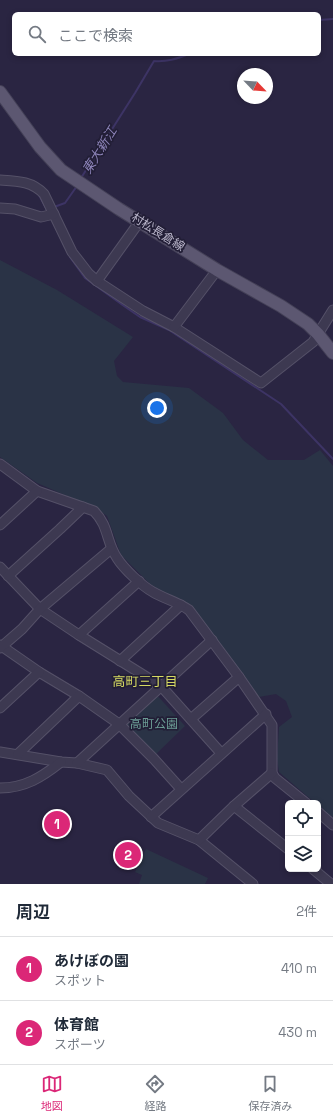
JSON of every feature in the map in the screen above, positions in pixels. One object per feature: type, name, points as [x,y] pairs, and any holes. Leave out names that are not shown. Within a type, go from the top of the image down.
[{"type":"main road","name":"村松長倉線","points":[[0,92],[40,147],[60,170],[217,270],[281,306],[308,324],[333,353]]},
{"type":"street","points":[[0,180],[25,182],[34,186],[44,194],[72,252],[84,268],[97,281],[143,311],[174,327],[261,383],[313,342],[333,310]]},
{"type":"street","points":[[0,208],[15,209],[41,217],[54,214]]},
{"type":"street","points":[[97,281],[140,221]]},
{"type":"street","points":[[174,327],[217,270]]},
{"type":"street","points":[[0,464],[37,491],[94,512],[101,518],[106,527],[112,549],[117,559],[152,592],[189,610],[266,714],[272,725],[272,773],[275,778],[302,800]]},
{"type":"street","points":[[0,525],[37,491]]},
{"type":"street","points":[[8,576],[60,530],[83,507]]},
{"type":"street","points":[[112,549],[40,609],[22,629],[1,646],[39,672],[79,696],[119,724],[154,758],[181,789]]},
{"type":"street","points":[[0,567],[40,609],[161,686],[222,753]]},
{"type":"street","points":[[79,635],[139,581]]},
{"type":"street","points":[[120,661],[181,605]]},
{"type":"street","points":[[77,763],[212,640]]},
{"type":"street","points":[[0,708],[39,672]]},
{"type":"street","points":[[191,720],[239,677]]},
{"type":"street","points":[[18,754],[79,696]]},
{"type":"street","points":[[150,817],[266,714]]},
{"type":"street","points":[[0,752],[61,762],[77,763],[107,770],[129,796],[150,817],[158,823],[199,840],[253,884]]},
{"type":"street","points":[[0,788],[22,786],[46,774],[61,762]]},
{"type":"street","points":[[199,840],[234,806],[272,773]]},
{"type":"street","points":[[234,806],[285,847]]},
{"type":"street","points":[[321,815],[333,825]]},
{"type":"street","points":[[316,872],[331,884]]},
{"type":"green space","points":[[0,260],[57,290],[133,337],[114,361],[117,376],[123,382],[189,388],[223,413],[243,440],[268,460],[304,460],[320,450],[333,466],[333,818],[321,808],[321,800],[312,800],[279,772],[277,759],[279,727],[292,717],[286,701],[276,694],[259,697],[194,609],[155,589],[121,555],[107,516],[97,509],[37,483],[0,457]]},
{"type":"green space","name":"高町公園","points":[[155,693],[185,726],[155,755],[123,722]]},
{"type":"green space","points":[[121,841],[143,851],[135,869],[113,860]]},
{"type":"green space","points":[[146,849],[208,878],[205,884],[139,884],[142,875],[135,872]]},
{"type":"waterway","name":"東大新江","points":[[321,20],[333,19]]},
{"type":"waterway","name":"東大新江","points":[[81,178],[154,61],[172,60],[183,56]]},
{"type":"waterway","name":"東大新江","points":[[54,207],[65,203],[77,186]]},
{"type":"waterway","name":"東大新江","points":[[39,195],[47,210]]},
{"type":"waterway","points":[[70,257],[85,278],[124,306],[140,317],[169,330],[281,404],[333,459]]},
{"type":"place","name":"あけぼの園","points":[[57,824]]},
{"type":"place","name":"体育館","points":[[128,855]]},
{"type":"district","name":"高町三丁目","points":[[145,681]]}]
